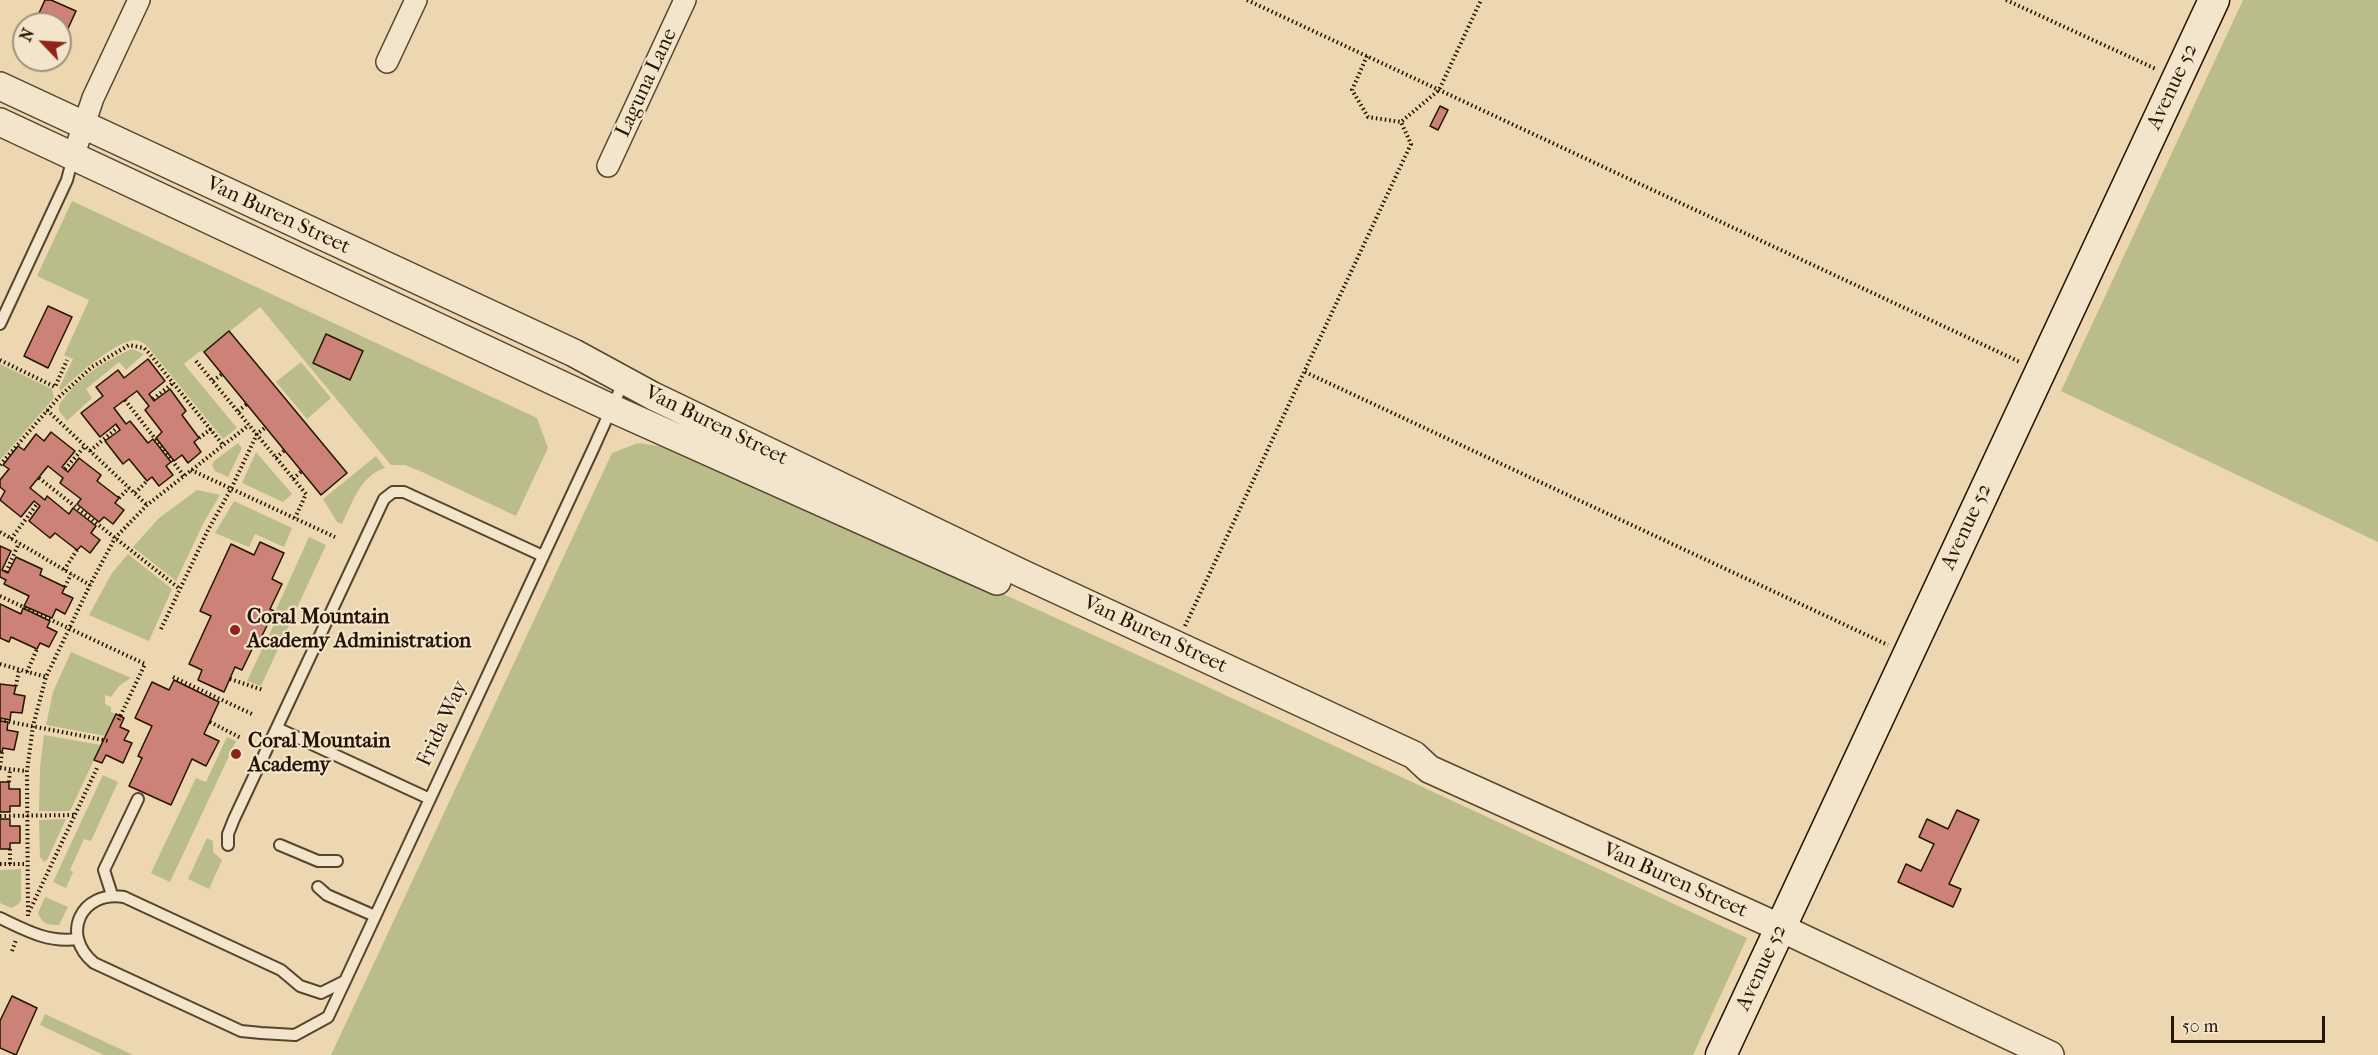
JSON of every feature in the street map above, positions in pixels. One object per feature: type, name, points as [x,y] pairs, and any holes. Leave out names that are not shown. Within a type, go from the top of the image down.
[{"type":"main road","name":"Avenue 52","points":[[1721,1055],[2214,0]]},
{"type":"street","points":[[73,157],[93,98],[139,0]]},
{"type":"street","points":[[387,62],[416,0]]},
{"type":"street","name":"Laguna Lane","points":[[608,166],[685,0]]},
{"type":"street","name":"Van Buren Street","points":[[0,86],[574,352],[653,396],[1176,646],[1414,755],[1429,769],[1781,928],[2050,1055]]},
{"type":"street","name":"Van Buren Street","points":[[0,122],[465,340],[608,415],[1408,768],[1429,769]]},
{"type":"lane","points":[[0,324],[67,180],[73,157]]},
{"type":"lane","name":"Frida Way","points":[[77,939],[83,955],[94,963],[241,1031],[295,1035],[328,1017],[624,381]]},
{"type":"lane","points":[[228,845],[228,834],[234,819],[384,499],[393,492],[404,492],[543,556]]},
{"type":"lane","points":[[277,728],[429,799]]},
{"type":"lane","points":[[112,895],[105,870],[138,799]]},
{"type":"lane","points":[[280,845],[318,861],[337,861]]},
{"type":"lane","points":[[318,887],[327,895],[375,916]]},
{"type":"lane","points":[[0,918],[36,935],[61,941],[77,939],[76,930],[80,917],[88,905],[99,898],[112,895],[124,897],[281,970],[300,986],[321,993],[345,981]]},
{"type":"path","points":[[1247,0],[2040,371]]},
{"type":"path","points":[[1367,56],[1352,90],[1368,117],[1401,122],[1439,90],[1481,0]]},
{"type":"path","points":[[2006,0],[2176,78]]},
{"type":"path","points":[[1176,646],[1411,144],[1401,122]]},
{"type":"path","points":[[0,465],[59,397],[92,367],[129,345],[144,348],[223,445]]},
{"type":"path","points":[[0,360],[55,387],[59,397]]},
{"type":"path","points":[[55,387],[67,360]]},
{"type":"path","points":[[196,361],[306,494],[295,518]]},
{"type":"path","points":[[1305,372],[1908,655]]},
{"type":"path","points":[[213,381],[222,374]]},
{"type":"path","points":[[153,399],[173,383]]},
{"type":"path","points":[[125,400],[184,476]]},
{"type":"path","points":[[238,411],[247,404]]},
{"type":"path","points":[[47,410],[147,506]]},
{"type":"path","points":[[98,766],[28,916],[27,771],[33,726],[46,677],[90,585],[116,538],[147,506],[249,425]]},
{"type":"path","points":[[90,451],[118,427]]},
{"type":"path","points":[[161,629],[256,434],[266,427]]},
{"type":"path","points":[[199,438],[211,429]]},
{"type":"path","points":[[65,469],[85,446]]},
{"type":"path","points":[[276,458],[285,450]]},
{"type":"path","points":[[191,470],[335,537]]},
{"type":"path","points":[[293,478],[302,471]]},
{"type":"path","points":[[39,478],[180,589]]},
{"type":"path","points":[[135,493],[147,481]]},
{"type":"path","points":[[119,498],[129,488]]},
{"type":"path","points":[[11,539],[37,504]]},
{"type":"path","points":[[0,532],[90,585]]},
{"type":"path","points":[[6,572],[19,543]]},
{"type":"path","points":[[64,570],[78,550]]},
{"type":"path","points":[[66,587],[71,574]]},
{"type":"path","points":[[0,596],[145,664],[118,721]]},
{"type":"path","points":[[27,672],[37,649]]},
{"type":"path","points":[[0,664],[46,677]]},
{"type":"path","points":[[15,686],[19,669]]},
{"type":"path","points":[[173,677],[252,714]]},
{"type":"path","points":[[230,679],[263,690]]},
{"type":"path","points":[[0,720],[109,741]]},
{"type":"path","points":[[210,722],[241,738]]},
{"type":"path","points":[[2,752],[0,768],[27,771]]},
{"type":"path","points":[[9,782],[10,769]]},
{"type":"path","points":[[0,816],[75,815]]},
{"type":"path","points":[[10,849],[10,864]]},
{"type":"path","points":[[0,864],[27,864]]},
{"type":"path","points":[[12,951],[16,940]]},
{"type":"green space","points":[[2243,0],[2378,0],[2378,542],[2061,391]]},
{"type":"green space","points":[[72,201],[537,418],[548,448],[516,516],[420,471],[405,465],[391,465],[260,307],[204,352],[200,351],[184,364],[237,428],[223,439],[148,347],[138,340],[128,341],[108,352],[61,391],[59,388],[73,359],[64,355],[89,300],[37,276]]},
{"type":"green space","points":[[132,349],[144,354],[126,370],[119,362],[86,389],[92,398],[67,421],[59,411],[59,405],[74,387],[101,365]]},
{"type":"green space","points":[[301,362],[331,398],[307,419],[276,382]]},
{"type":"green space","points":[[0,364],[52,389],[54,398],[0,460]]},
{"type":"green space","points":[[238,443],[242,448],[228,477],[215,471],[212,465],[214,461]]},
{"type":"green space","points":[[638,443],[685,450],[1195,681],[1747,938],[1693,1055],[331,1055],[612,453]]},
{"type":"green space","points":[[256,452],[292,494],[283,502],[242,483]]},
{"type":"green space","points":[[376,456],[385,468],[369,477],[358,491],[342,524],[337,522],[323,499]]},
{"type":"green space","points":[[197,490],[220,495],[204,522],[176,581],[133,547],[159,518]]},
{"type":"green space","points":[[234,501],[292,528],[284,547],[255,534],[249,547],[215,533]]},
{"type":"green space","points":[[309,537],[326,545],[261,686],[247,681],[279,614],[275,612]]},
{"type":"green space","points":[[128,554],[172,589],[149,641],[89,615],[112,573]]},
{"type":"green space","points":[[71,652],[131,678],[119,686],[111,697],[105,695],[105,704],[111,707],[111,712],[116,714],[106,736],[46,725],[53,692]]},
{"type":"green space","points":[[44,735],[101,745],[70,811],[39,811],[40,768]]},
{"type":"green space","points":[[227,737],[236,741],[170,882],[151,873],[196,778],[206,782]]},
{"type":"green space","points":[[103,775],[118,782],[91,841],[84,839],[70,870],[73,872],[66,888],[53,882]]},
{"type":"green space","points":[[66,819],[44,862],[40,857],[39,820]]},
{"type":"green space","points":[[207,838],[213,841],[213,852],[222,860],[209,889],[188,879]]},
{"type":"green space","points":[[21,869],[21,900],[19,904],[11,908],[0,903],[0,870]]},
{"type":"green space","points":[[45,897],[68,907],[59,925],[46,923],[38,913]]},
{"type":"green space","points":[[45,1014],[133,1055],[104,1055],[40,1025]]},
{"type":"building","points":[[45,0],[51,0],[76,11],[72,20],[72,12],[40,12]]},
{"type":"building","points":[[1440,106],[1448,110],[1438,130],[1430,126]]},
{"type":"building","points":[[48,306],[72,317],[48,368],[24,356]]},
{"type":"building","points":[[229,331],[347,473],[321,495],[204,352]]},
{"type":"building","points":[[326,334],[363,351],[350,380],[313,363]]},
{"type":"building","points":[[148,359],[165,381],[149,394],[154,401],[170,389],[186,411],[182,415],[199,438],[194,442],[201,452],[188,463],[182,455],[174,461],[156,438],[162,432],[145,410],[149,406],[137,391],[114,408],[126,424],[130,421],[148,443],[153,439],[171,462],[166,466],[173,475],[159,486],[152,477],[147,481],[129,459],[123,464],[105,441],[120,430],[116,424],[100,437],[81,413],[103,396],[96,387],[118,370],[124,378]]},
{"type":"building","points":[[51,432],[75,451],[62,467],[68,472],[79,458],[101,475],[97,481],[119,498],[115,503],[124,510],[113,524],[104,517],[99,522],[77,504],[81,499],[60,483],[63,478],[48,466],[30,488],[45,500],[47,496],[69,514],[73,508],[96,526],[91,533],[100,540],[90,553],[81,546],[77,550],[55,533],[50,538],[29,521],[40,506],[34,501],[21,517],[0,500],[5,491],[0,487],[0,480],[9,469],[3,465],[18,446],[24,450],[36,434],[44,441]]},
{"type":"building","name":"Coral Mountain Academy Administration","points":[[260,542],[284,553],[272,579],[282,584],[270,609],[274,611],[258,644],[255,643],[242,670],[235,667],[224,692],[198,680],[202,670],[189,664],[211,616],[200,611],[231,544],[254,555]]},
{"type":"building","points":[[0,546],[11,551],[2,570],[8,573],[16,557],[42,569],[40,575],[65,587],[62,593],[73,598],[65,614],[56,609],[52,618],[24,606],[29,596],[4,584],[6,580],[0,577]]},
{"type":"building","points":[[0,604],[21,614],[23,608],[50,621],[47,627],[57,632],[49,647],[40,643],[37,649],[11,637],[9,642],[0,638]]},
{"type":"building","points":[[174,680],[219,702],[204,734],[219,741],[206,766],[192,759],[171,805],[129,786],[142,758],[138,756],[152,726],[135,718],[152,682],[169,690]]},
{"type":"building","points":[[0,684],[16,686],[14,694],[25,696],[22,713],[11,712],[10,720],[0,718]]},
{"type":"building","points":[[116,714],[124,718],[120,727],[129,731],[124,740],[132,743],[123,763],[106,755],[102,763],[94,760]]},
{"type":"building","points":[[0,721],[8,722],[7,730],[18,732],[14,750],[3,748],[0,752]]},
{"type":"building","points":[[0,782],[9,782],[9,789],[20,789],[20,806],[10,806],[10,812],[0,812]]},
{"type":"building","points":[[1957,810],[1979,820],[1949,884],[1961,889],[1953,907],[1898,882],[1906,864],[1921,871],[1934,844],[1919,837],[1927,819],[1948,829]]},
{"type":"building","points":[[0,819],[10,819],[10,826],[20,826],[20,843],[10,843],[10,849],[0,849]]},
{"type":"building","points":[[12,996],[37,1008],[16,1055],[0,1048],[0,1021]]},
{"type":"place","name":"Coral Mountain Academy Administration","points":[[235,630]]},
{"type":"place","name":"Coral Mountain Academy","points":[[236,754]]}]
